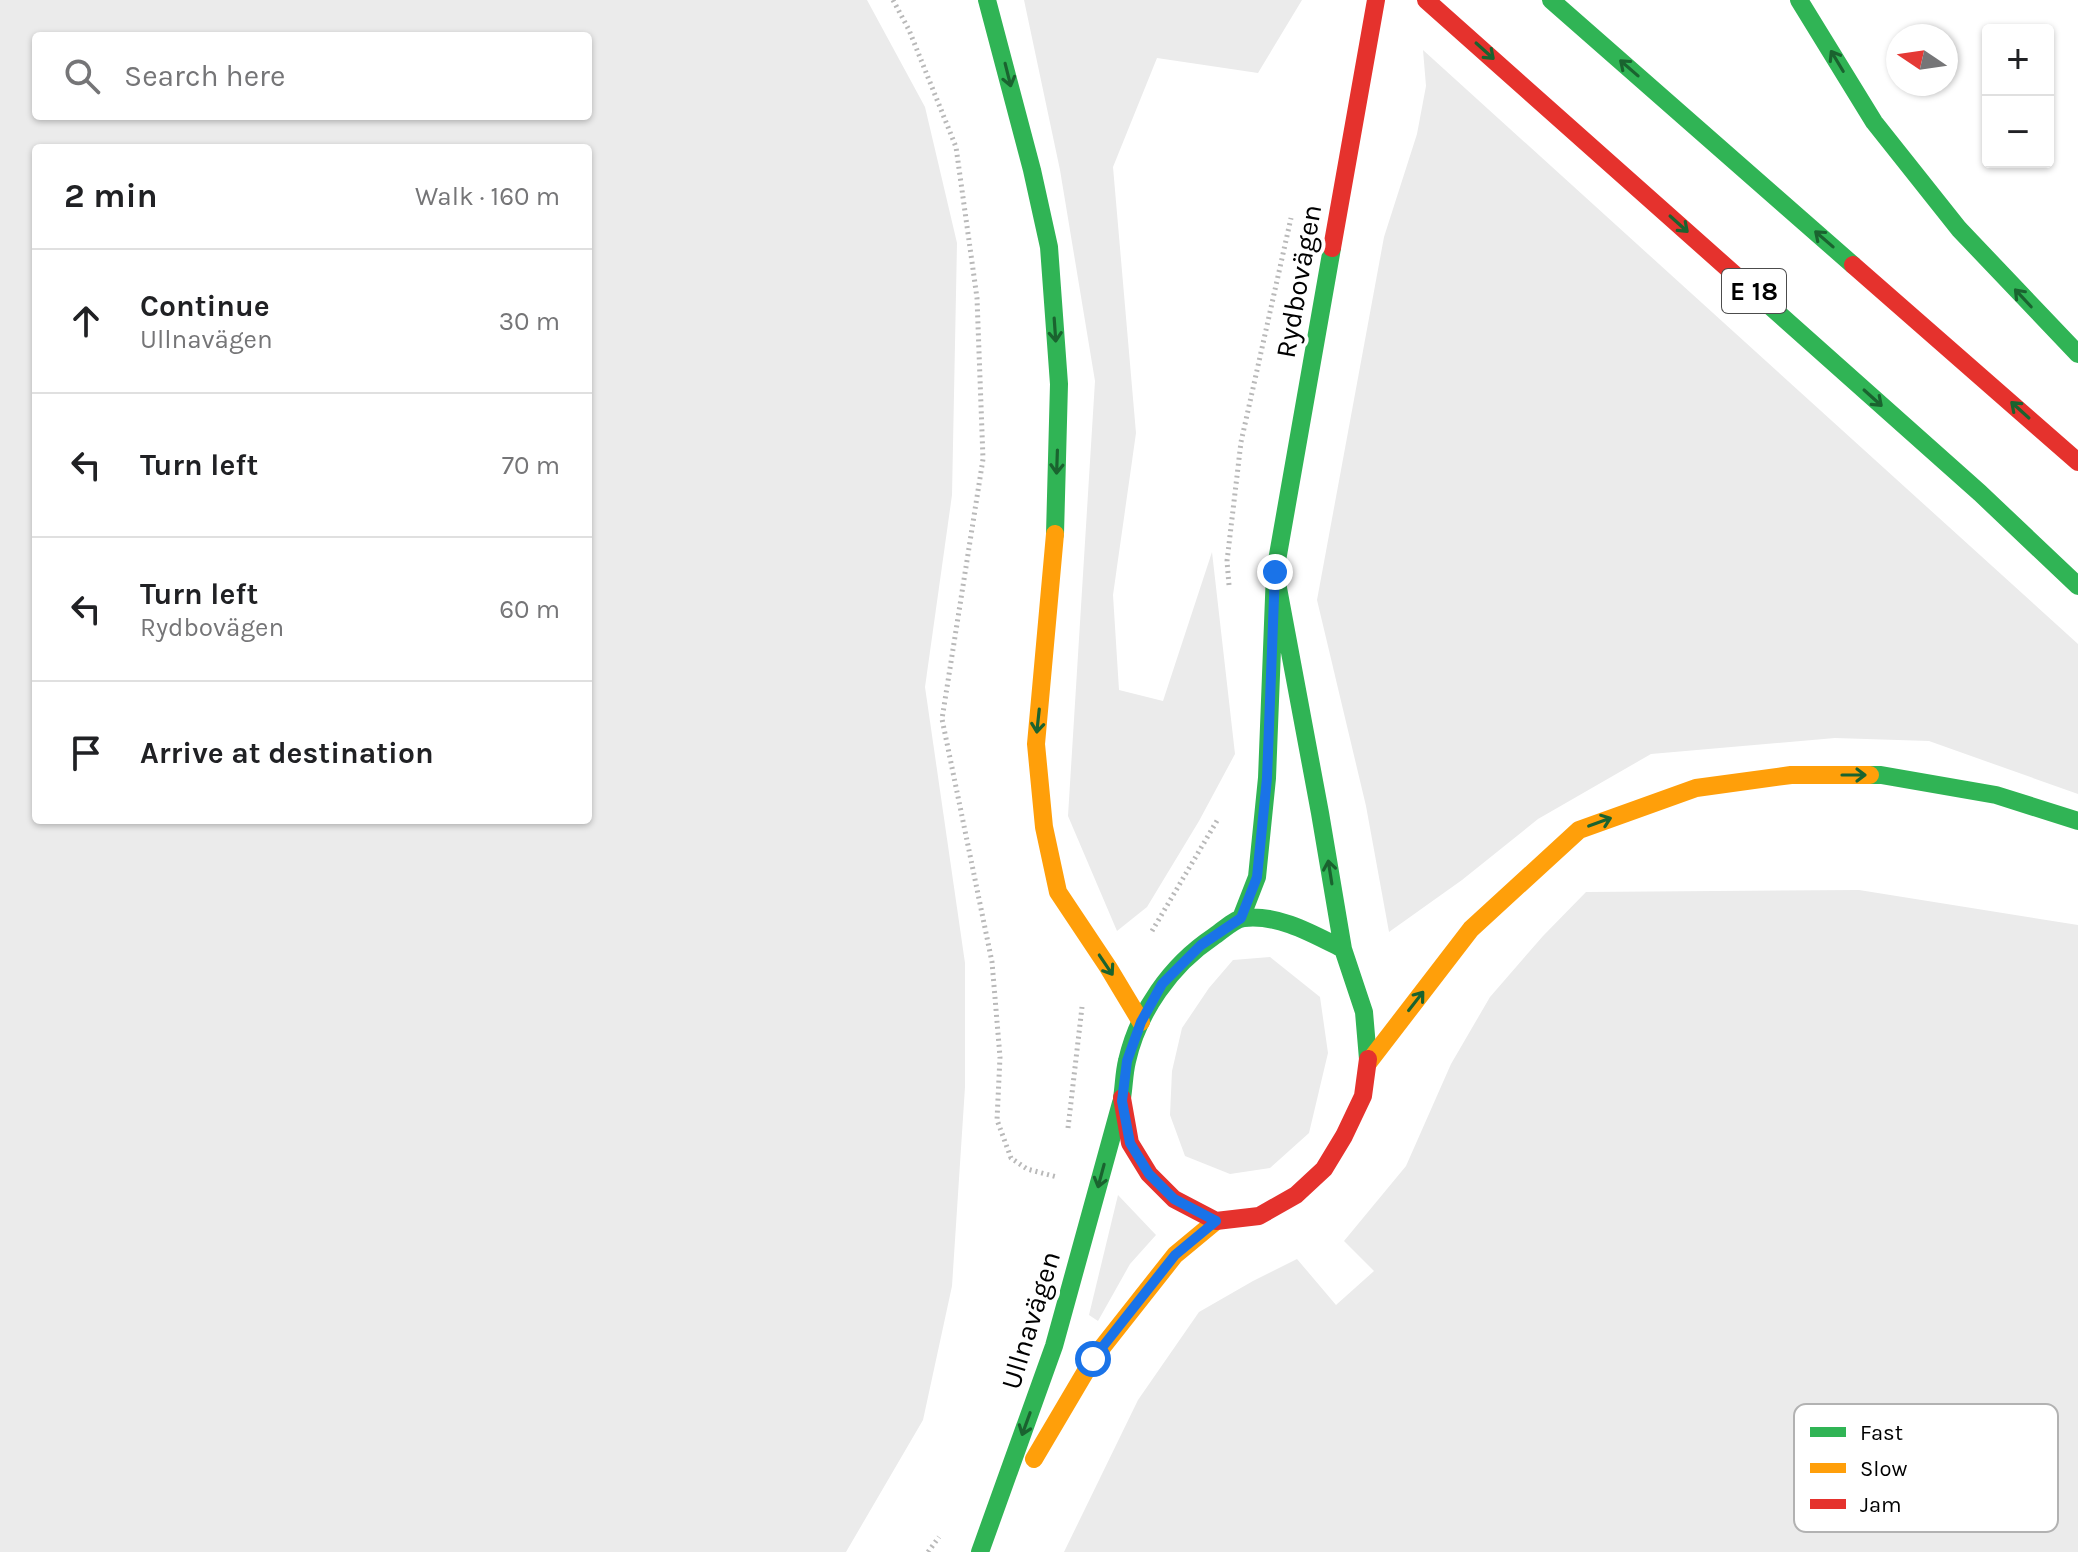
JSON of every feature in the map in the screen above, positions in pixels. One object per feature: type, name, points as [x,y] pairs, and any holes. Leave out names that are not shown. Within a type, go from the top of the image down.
[{"type":"main road","points":[[987,0],[1049,247],[1059,384],[1055,553],[1036,744],[1044,827],[1058,892],[1141,1022]]},
{"type":"main road","name":"Rydbovägen","points":[[1241,918],[1257,877],[1267,778],[1275,572],[1376,0]]},
{"type":"main road","name":"E 18","points":[[1426,0],[1980,493],[2078,586]]},
{"type":"main road","points":[[1551,0],[2078,462]]},
{"type":"main road","points":[[1799,0],[1883,134],[1959,229],[2078,354]]},
{"type":"main road","name":"Rydbovägen","points":[[1275,572],[1343,949]]},
{"type":"main road","points":[[1368,1063],[1471,929],[1579,830],[1696,788],[1791,775],[1881,775],[1996,795],[2078,821]]},
{"type":"main road","points":[[1241,918],[1272,919],[1306,930],[1343,949],[1364,1012],[1368,1063],[1363,1096],[1324,1169],[1296,1195],[1259,1216],[1216,1221],[1174,1199],[1149,1174],[1130,1143],[1122,1101],[1127,1061],[1141,1022],[1162,984],[1201,945],[1241,918]]},
{"type":"main road","name":"Ullnavägen","points":[[980,1552],[1054,1346],[1122,1101]]},
{"type":"main road","name":"Ullnavägen","points":[[980,1552],[1093,1359],[1175,1255],[1216,1221]]},
{"type":"path","points":[[893,0],[909,30],[956,147],[977,298],[983,459],[942,719],[992,962],[1000,1057],[997,1120],[1011,1158],[1027,1169],[1061,1178]]},
{"type":"path","points":[[1229,593],[1227,561],[1241,442],[1292,213]]},
{"type":"path","points":[[1149,936],[1224,809]]},
{"type":"path","points":[[1067,1134],[1085,986],[1108,967]]},
{"type":"shaded area","points":[[0,0],[867,0],[925,107],[957,243],[952,495],[925,687],[965,963],[965,1087],[952,1286],[923,1420],[846,1552],[0,1552]]},
{"type":"shaded area","points":[[1024,0],[1302,0],[1258,73],[1157,58],[1113,167],[1136,433],[1113,595],[1119,690],[1163,701],[1212,552],[1235,754],[1147,907],[1117,931],[1068,816],[1095,381],[1060,170]]},
{"type":"shaded area","points":[[1423,50],[2078,644],[2078,794],[1929,741],[1835,738],[1651,754],[1538,819],[1462,880],[1389,932],[1366,806],[1317,600],[1384,237],[1417,134],[1426,86]]},
{"type":"shaded area","points":[[1859,890],[2078,925],[2078,1552],[1064,1552],[1138,1400],[1199,1312],[1297,1259],[1336,1305],[1374,1271],[1344,1241],[1406,1166],[1451,1064],[1490,997],[1586,892]]},
{"type":"shaded area","points":[[1270,957],[1320,997],[1328,1053],[1309,1133],[1270,1168],[1230,1174],[1185,1156],[1170,1115],[1172,1071],[1182,1028],[1233,960]]},
{"type":"shaded area","points":[[1118,1195],[1156,1235],[1130,1264],[1098,1321],[1089,1315]]},
{"type":"traffic: fast","points":[[987,0],[1049,247],[1059,384],[1055,534]]},
{"type":"traffic: fast","points":[[1551,0],[1853,265]]},
{"type":"traffic: fast","points":[[1799,0],[1874,122],[1959,229],[2078,354]]},
{"type":"traffic: fast","points":[[1241,918],[1257,877],[1267,778],[1275,572],[1332,248]]},
{"type":"traffic: fast","points":[[1752,290],[1980,493],[2078,586]]},
{"type":"traffic: fast","points":[[1275,572],[1343,949],[1364,1012],[1368,1059]]},
{"type":"traffic: fast","points":[[1870,775],[1996,795],[2078,821]]},
{"type":"traffic: fast","points":[[1122,1098],[1132,1043],[1158,991],[1183,961],[1232,923],[1244,918],[1283,922],[1343,949]]},
{"type":"traffic: fast","points":[[980,1552],[1054,1346],[1121,1103]]},
{"type":"traffic: slow","points":[[1055,534],[1036,744],[1044,827],[1058,892],[1141,1022]]},
{"type":"traffic: slow","points":[[1368,1063],[1471,929],[1579,830],[1696,788],[1791,775],[1870,775]]},
{"type":"traffic: slow","points":[[1034,1459],[1093,1359],[1175,1255],[1216,1221]]},
{"type":"traffic: jam","points":[[1332,248],[1376,0]]},
{"type":"traffic: jam","points":[[1426,0],[1752,290]]},
{"type":"traffic: jam","points":[[1853,265],[2078,462]]},
{"type":"traffic: jam","points":[[1122,1098],[1130,1143],[1149,1174],[1174,1199],[1216,1221],[1259,1216],[1296,1195],[1324,1169],[1363,1096],[1368,1059]]},
{"type":"route","points":[[1093,1359],[1175,1255],[1216,1221],[1174,1199],[1149,1174],[1130,1143],[1122,1101],[1127,1061],[1141,1022],[1162,984],[1201,945],[1241,918],[1257,877],[1267,778],[1275,572]]}]
